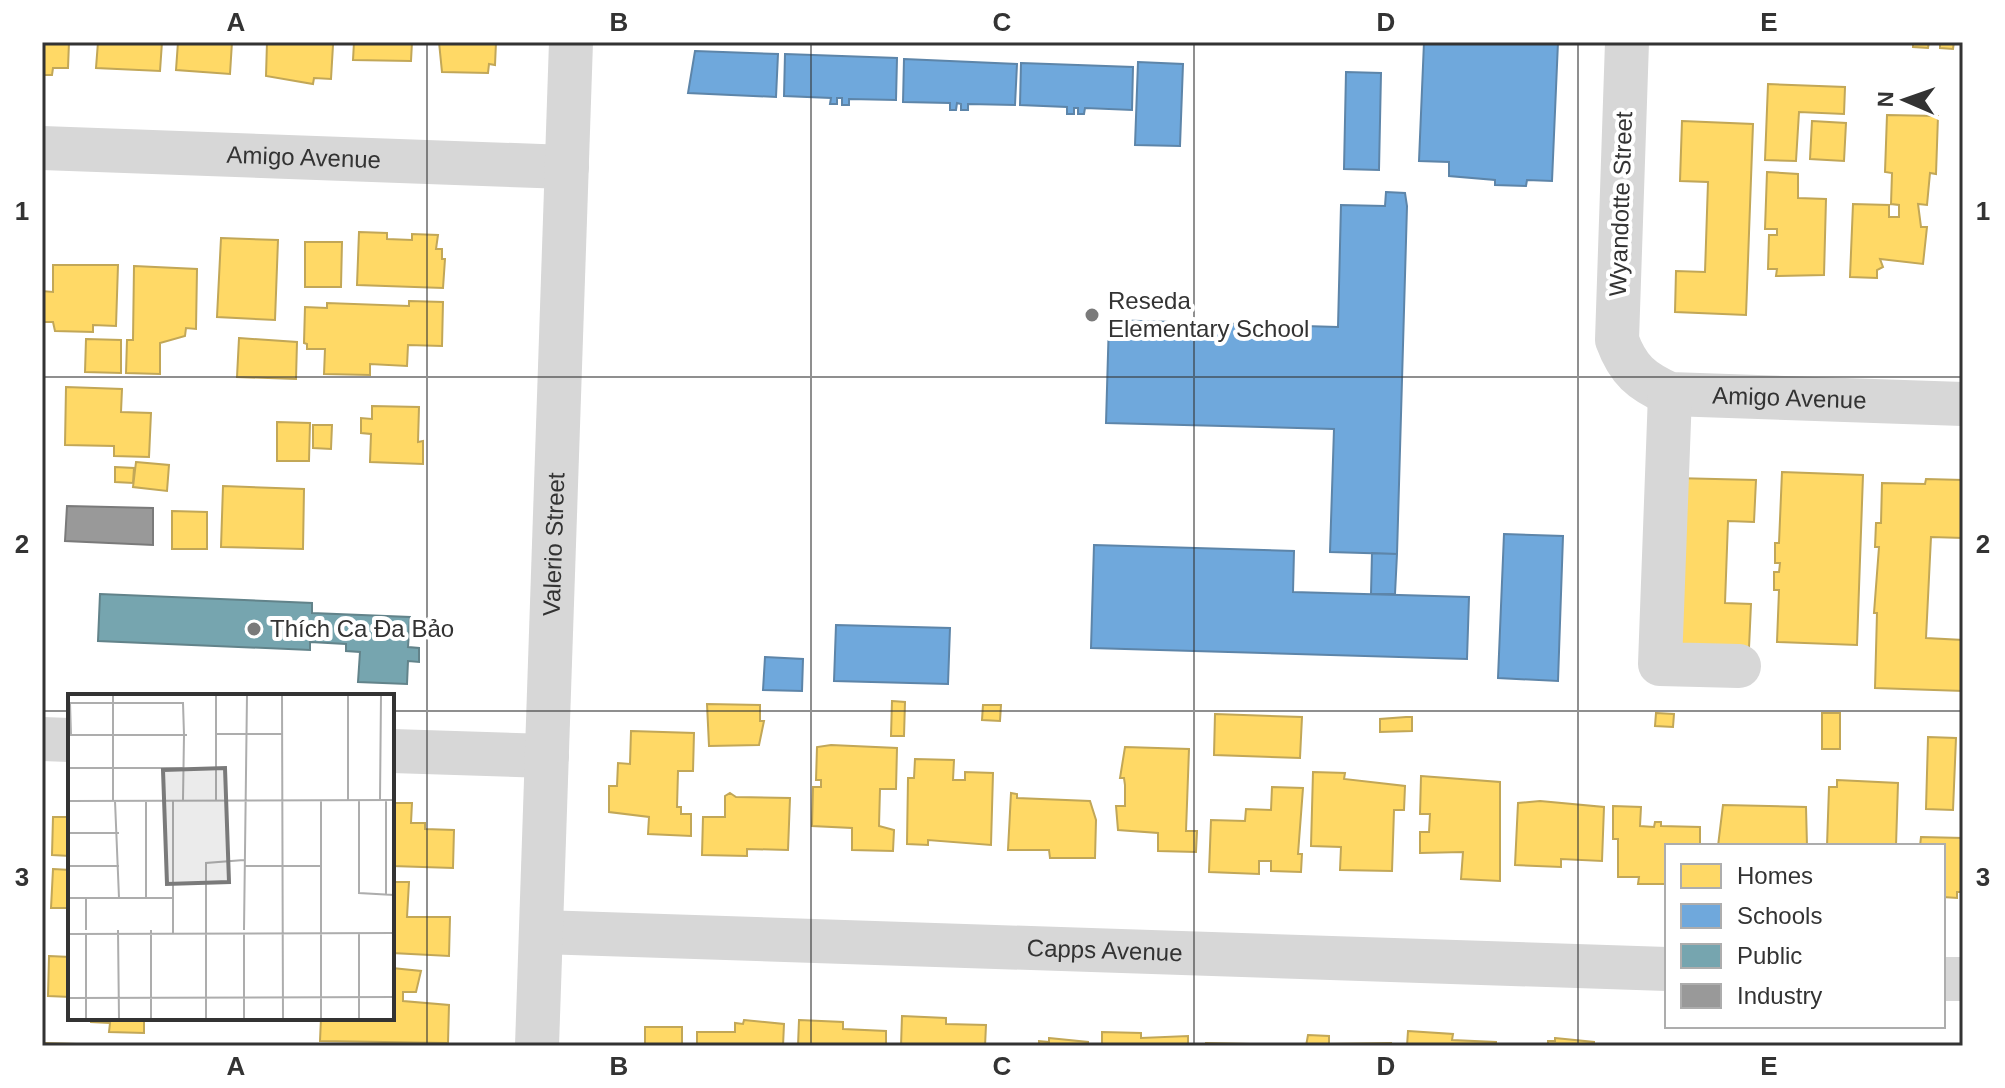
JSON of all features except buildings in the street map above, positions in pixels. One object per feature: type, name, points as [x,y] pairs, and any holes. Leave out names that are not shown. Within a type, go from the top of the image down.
[{"type":"street","name":"Valerio Street","points":[[537,1046],[571,42]]},
{"type":"street","name":"Wyandotte Street","points":[[1626,365],[1617,340],[1627,42]]},
{"type":"street","name":"Amigo Avenue","points":[[42,148],[567,167]]},
{"type":"street","name":"Amigo Avenue","points":[[1626,365],[1644,383],[1670,394],[1963,404]]},
{"type":"street","points":[[1670,394],[1660,664],[1739,666]]},
{"type":"street","points":[[42,739],[68,740]]},
{"type":"street","points":[[394,751],[547,756]]},
{"type":"street","name":"Capps Avenue","points":[[541,932],[1665,969]]},
{"type":"place","name":"Reseda Elementary School","points":[[1092,315]]},
{"type":"place","name":"Thích Ca Đa Bảo","points":[[254,629]]}]
